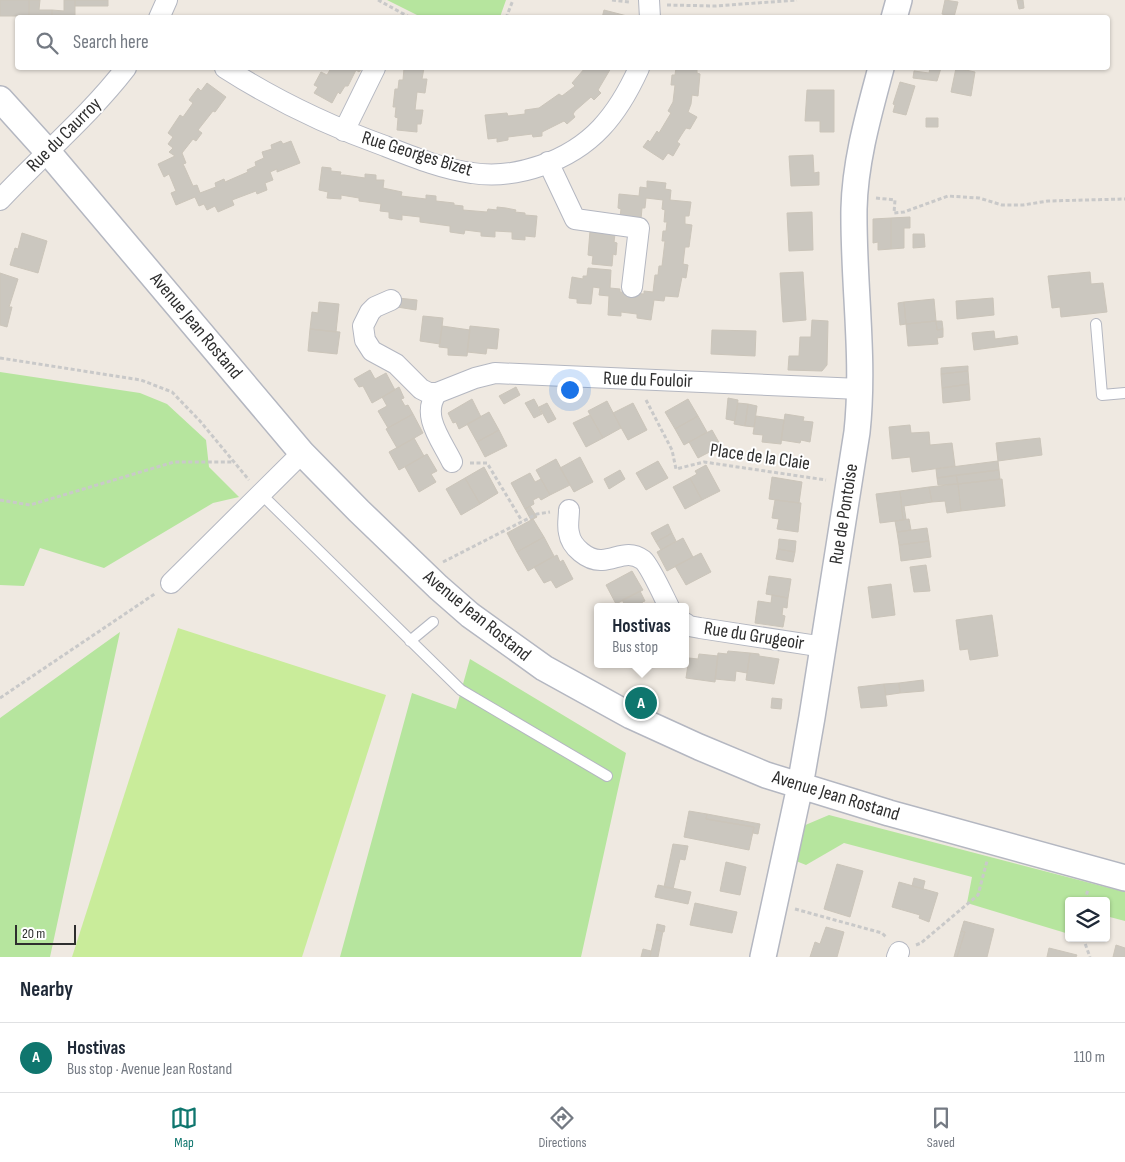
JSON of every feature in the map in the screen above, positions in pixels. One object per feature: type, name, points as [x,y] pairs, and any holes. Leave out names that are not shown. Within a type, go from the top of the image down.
[{"type":"street","points":[[160,15],[167,0]]},
{"type":"street","points":[[895,15],[899,0]]},
{"type":"street","name":"Rue du Caurroy","points":[[0,200],[97,104],[124,70]]},
{"type":"street","name":"Rue Georges Bizet","points":[[227,70],[265,92],[344,131],[413,157],[472,173],[508,173],[529,169],[578,147],[600,130],[617,108],[638,70]]},
{"type":"street","points":[[344,131],[374,70]]},
{"type":"street","name":"Rue de Pontoise","points":[[763,957],[800,786],[824,646],[859,417],[860,389],[855,196],[866,130],[881,70]]},
{"type":"street","name":"Avenue Jean Rostand","points":[[0,99],[48,152],[302,453],[422,572],[477,620],[537,664],[607,703],[698,747],[758,772],[880,810],[1125,878]]},
{"type":"street","points":[[548,162],[575,219],[639,228],[632,287]]},
{"type":"street","points":[[391,300],[375,307],[366,318],[363,334],[368,346],[377,354],[396,364],[421,389],[437,394],[430,405],[431,419],[452,462]]},
{"type":"street","name":"Rue du Fouloir","points":[[437,394],[475,378],[495,374],[860,389]]},
{"type":"street","points":[[171,583],[302,453]]},
{"type":"street","points":[[569,510],[569,533],[576,547],[588,556],[603,560],[624,554],[632,555],[644,561],[667,603]]},
{"type":"street","name":"Rue du Grugeoir","points":[[689,626],[824,646]]},
{"type":"lane","points":[[1096,324],[1102,395],[1125,393]]},
{"type":"lane","points":[[261,494],[461,690],[607,776]]},
{"type":"lane","points":[[410,641],[432,622]]},
{"type":"path","points":[[378,0],[403,15]]},
{"type":"path","points":[[507,15],[513,0]]},
{"type":"path","points":[[650,7],[716,6],[797,0]]},
{"type":"path","points":[[855,196],[894,200],[894,213],[904,212],[948,196],[979,198],[1002,206],[1048,201],[1125,199]]},
{"type":"path","points":[[0,358],[140,380],[172,392],[200,421],[261,494]]},
{"type":"path","name":"Place de la Claie","points":[[636,380],[672,450],[676,469],[704,462],[849,483]]},
{"type":"path","points":[[0,500],[30,505],[174,462],[234,462]]},
{"type":"path","points":[[452,462],[487,463],[522,522]]},
{"type":"path","points":[[422,572],[537,514],[569,510]]},
{"type":"path","points":[[0,698],[171,583]]},
{"type":"path","points":[[775,903],[882,933],[898,954],[921,943],[978,895],[992,842]]},
{"type":"path","points":[[1084,942],[1090,957]]},
{"type":"green space","points":[[387,0],[506,0],[501,15],[417,15]]},
{"type":"green space","points":[[0,372],[140,393],[167,404],[206,440],[209,467],[239,497],[213,503],[104,568],[40,548],[24,586],[0,585]]},
{"type":"green space","points":[[178,628],[386,695],[302,957],[72,957]]},
{"type":"green space","points":[[120,632],[50,957],[0,957],[0,718]]},
{"type":"green space","points":[[470,659],[626,753],[581,957],[340,957],[412,693],[456,709]]},
{"type":"green space","points":[[829,815],[1125,892],[1125,921],[1110,917],[1110,897],[1065,897],[1065,933],[967,903],[972,877],[844,843],[806,865],[796,861],[803,826]]},
{"type":"building","points":[[0,0],[29,0],[29,15],[0,16]]},
{"type":"building","points":[[29,0],[40,0],[39,10],[52,10],[52,15],[29,15]]},
{"type":"building","points":[[64,0],[75,0],[75,15],[52,15],[52,10],[64,11]]},
{"type":"building","points":[[75,0],[108,0],[108,6],[75,6]]},
{"type":"building","points":[[945,0],[958,2],[955,15],[942,14]]},
{"type":"building","points":[[1017,0],[1023,0],[1024,8],[1019,9]]},
{"type":"building","points":[[604,10],[623,15],[603,15]]},
{"type":"building","points":[[330,70],[356,70],[348,86],[345,86],[340,94],[338,92],[332,103],[314,93],[318,87],[314,85],[321,72],[327,75]]},
{"type":"building","points":[[404,70],[424,70],[422,79],[427,79],[425,93],[417,92],[415,110],[423,110],[421,124],[417,124],[417,132],[397,130],[398,118],[395,117],[396,107],[393,107],[395,89],[398,89],[399,80],[403,80]]},
{"type":"building","points":[[583,70],[610,70],[598,90],[601,93],[594,100],[591,97],[575,111],[573,114],[575,117],[567,124],[564,121],[542,132],[542,136],[533,137],[532,134],[508,137],[508,140],[497,142],[497,138],[488,139],[485,115],[507,113],[508,116],[525,114],[525,110],[539,108],[559,94],[562,96],[575,86],[572,83]]},
{"type":"building","points":[[676,70],[697,70],[697,73],[700,74],[698,96],[692,95],[688,112],[697,117],[690,129],[686,128],[677,142],[680,144],[673,156],[668,153],[663,160],[643,147],[648,140],[650,142],[657,131],[659,133],[671,113],[668,111],[673,102],[675,85],[671,85],[672,75],[675,75]]},
{"type":"building","points":[[930,70],[940,70],[937,81],[913,78],[914,71],[929,73]]},
{"type":"building","points":[[956,70],[975,72],[971,96],[951,92]]},
{"type":"building","points":[[900,82],[915,86],[906,115],[893,112],[895,105],[893,104]]},
{"type":"building","points":[[207,83],[226,97],[198,130],[202,133],[196,141],[193,139],[182,153],[186,163],[183,164],[193,186],[197,185],[200,193],[216,187],[215,183],[224,179],[225,182],[248,172],[247,170],[256,166],[255,162],[264,158],[262,152],[272,149],[271,145],[281,141],[283,144],[291,141],[300,163],[277,172],[277,169],[270,172],[273,180],[265,183],[267,190],[257,194],[256,191],[232,200],[234,205],[218,212],[215,206],[207,210],[204,204],[199,206],[195,197],[176,205],[171,193],[176,191],[169,174],[164,177],[158,164],[175,156],[169,152],[173,148],[168,144],[173,137],[168,133],[180,115],[183,117],[193,103],[189,100],[198,88],[201,91]]},
{"type":"building","points":[[807,90],[834,90],[834,132],[820,132],[820,121],[805,121]]},
{"type":"building","points":[[926,118],[938,118],[938,127],[926,127]]},
{"type":"building","points":[[813,155],[814,173],[819,172],[819,185],[791,186],[789,156]]},
{"type":"building","points":[[322,167],[331,168],[331,171],[341,172],[340,175],[365,178],[365,174],[376,175],[376,180],[384,180],[383,188],[402,192],[401,196],[426,199],[426,195],[436,196],[436,201],[463,206],[463,210],[487,212],[488,209],[497,210],[497,207],[516,210],[515,212],[525,213],[525,215],[537,216],[535,237],[525,236],[525,240],[512,239],[512,232],[495,231],[495,237],[481,236],[481,232],[465,230],[464,234],[450,232],[450,226],[420,222],[420,217],[402,215],[402,220],[389,218],[389,212],[380,211],[381,204],[359,201],[359,198],[341,195],[341,199],[327,198],[328,192],[319,190]]},
{"type":"building","points":[[647,181],[666,183],[665,189],[671,190],[670,200],[691,202],[689,216],[685,216],[685,224],[692,225],[689,247],[685,247],[683,264],[688,265],[686,278],[682,277],[678,297],[665,296],[664,301],[654,300],[651,320],[637,318],[637,314],[621,312],[621,316],[608,315],[609,296],[599,295],[600,288],[593,287],[591,304],[577,303],[577,299],[569,298],[572,277],[583,279],[583,276],[587,276],[588,268],[611,270],[610,288],[620,289],[620,292],[644,294],[644,291],[653,292],[655,275],[658,275],[659,266],[662,266],[665,241],[662,241],[663,231],[666,231],[667,222],[664,222],[665,210],[662,209],[663,200],[646,198],[645,208],[642,208],[641,219],[620,217],[621,209],[618,208],[619,194],[639,196],[640,187],[647,188]]},
{"type":"building","points":[[812,212],[813,250],[789,251],[787,213]]},
{"type":"building","points":[[910,217],[910,228],[904,228],[904,248],[891,249],[891,218]]},
{"type":"building","points":[[891,218],[891,249],[878,250],[878,242],[873,243],[873,219]]},
{"type":"building","points":[[590,231],[615,234],[614,242],[617,243],[616,255],[613,254],[612,266],[592,264],[593,256],[588,255]]},
{"type":"building","points":[[22,233],[47,241],[38,273],[10,265],[15,248],[18,249]]},
{"type":"building","points":[[913,234],[924,234],[925,247],[913,248]]},
{"type":"building","points":[[803,272],[806,320],[783,322],[780,273]]},
{"type":"building","points":[[1090,272],[1091,284],[1103,283],[1107,312],[1061,317],[1060,307],[1052,308],[1048,276]]},
{"type":"building","points":[[0,273],[18,279],[9,307],[12,307],[7,327],[0,325]]},
{"type":"building","points":[[398,298],[417,300],[416,310],[397,307]]},
{"type":"building","points":[[993,298],[994,315],[957,319],[956,301]]},
{"type":"building","points":[[934,299],[936,321],[906,324],[904,302]]},
{"type":"building","points":[[319,302],[339,304],[336,332],[310,329],[312,312],[318,313]]},
{"type":"building","points":[[904,302],[906,324],[900,325],[898,303]]},
{"type":"building","points":[[423,316],[443,318],[440,344],[420,341]]},
{"type":"building","points":[[812,320],[828,321],[827,365],[822,371],[788,370],[789,356],[799,356],[800,337],[811,337]]},
{"type":"building","points":[[936,321],[942,321],[943,329],[937,330]]},
{"type":"building","points":[[936,321],[937,330],[943,329],[943,337],[937,338],[938,344],[908,346],[906,324]]},
{"type":"building","points":[[442,326],[470,330],[467,356],[448,355],[448,348],[439,347]]},
{"type":"building","points":[[470,326],[499,329],[497,349],[487,348],[486,354],[467,352]]},
{"type":"building","points":[[310,329],[340,332],[337,354],[308,351]]},
{"type":"building","points":[[712,330],[756,331],[755,356],[711,354]]},
{"type":"building","points":[[994,331],[995,339],[1017,336],[1018,344],[974,350],[972,333]]},
{"type":"building","points":[[968,366],[968,371],[941,374],[941,368]]},
{"type":"building","points":[[370,370],[375,379],[386,373],[395,390],[372,403],[363,386],[359,387],[354,379]]},
{"type":"building","points":[[968,371],[969,384],[942,388],[941,374]]},
{"type":"building","points":[[969,384],[970,400],[943,403],[942,388]]},
{"type":"building","points":[[399,387],[404,398],[401,399],[405,406],[408,405],[413,414],[388,428],[378,411],[387,406],[382,397]]},
{"type":"building","points":[[516,387],[520,395],[504,404],[499,396]]},
{"type":"building","points":[[728,398],[738,400],[735,421],[726,419]]},
{"type":"building","points":[[472,399],[481,417],[459,429],[456,422],[453,423],[448,413]]},
{"type":"building","points":[[534,399],[542,414],[534,418],[525,403]]},
{"type":"building","points":[[688,399],[698,416],[675,429],[665,412]]},
{"type":"building","points":[[607,401],[621,428],[603,438],[588,411]]},
{"type":"building","points":[[547,403],[556,419],[548,423],[539,407]]},
{"type":"building","points":[[633,403],[647,430],[628,440],[613,413]]},
{"type":"building","points":[[738,403],[748,404],[745,426],[734,424]]},
{"type":"building","points":[[748,404],[757,406],[754,427],[745,426]]},
{"type":"building","points":[[489,412],[499,430],[477,442],[467,424]]},
{"type":"building","points":[[413,414],[423,433],[397,448],[386,429]]},
{"type":"building","points":[[785,414],[804,417],[803,421],[813,422],[810,442],[801,440],[800,443],[781,440]]},
{"type":"building","points":[[590,415],[603,438],[586,447],[573,423]]},
{"type":"building","points":[[698,416],[707,432],[684,445],[675,429]]},
{"type":"building","points":[[756,416],[784,420],[781,444],[762,442],[763,435],[753,434]]},
{"type":"building","points":[[910,425],[911,433],[929,432],[930,445],[952,443],[955,466],[912,472],[910,457],[892,459],[889,427]]},
{"type":"building","points":[[499,430],[507,446],[485,457],[477,442]]},
{"type":"building","points":[[712,430],[721,446],[698,458],[689,442]]},
{"type":"building","points":[[414,438],[424,456],[399,470],[389,452]]},
{"type":"building","points":[[1040,438],[1042,455],[998,461],[996,443]]},
{"type":"building","points":[[427,454],[437,471],[431,474],[436,482],[419,492],[405,467]]},
{"type":"building","points":[[580,457],[593,482],[574,492],[560,468]]},
{"type":"building","points":[[556,459],[570,485],[550,495],[536,470]]},
{"type":"building","points":[[658,461],[668,478],[646,490],[636,473]]},
{"type":"building","points":[[998,461],[999,470],[937,478],[936,469]]},
{"type":"building","points":[[706,465],[720,491],[702,500],[690,478],[697,474],[695,471]]},
{"type":"building","points":[[484,467],[498,493],[480,504],[465,478]]},
{"type":"building","points":[[620,470],[625,479],[609,489],[604,479]]},
{"type":"building","points":[[999,470],[1000,479],[958,484],[956,475]]},
{"type":"building","points":[[530,473],[535,482],[541,479],[550,495],[541,500],[539,497],[533,500],[534,504],[525,509],[511,483]]},
{"type":"building","points":[[956,475],[958,484],[938,485],[937,478]]},
{"type":"building","points":[[772,477],[802,482],[799,503],[769,499]]},
{"type":"building","points":[[465,478],[480,504],[461,515],[446,489]]},
{"type":"building","points":[[690,478],[702,500],[685,509],[673,487]]},
{"type":"building","points":[[1002,479],[1005,506],[961,511],[958,484]]},
{"type":"building","points":[[958,484],[961,511],[947,513],[945,501],[932,502],[929,487]]},
{"type":"building","points":[[929,487],[932,502],[904,506],[906,519],[903,520],[900,491]]},
{"type":"building","points":[[900,491],[903,520],[880,523],[876,494]]},
{"type":"building","points":[[775,500],[801,503],[798,532],[777,529],[779,519],[772,518]]},
{"type":"building","points":[[530,506],[537,517],[531,520],[525,509]]},
{"type":"building","points":[[533,519],[544,537],[517,552],[507,533]]},
{"type":"building","points":[[909,519],[911,530],[897,532],[895,521]]},
{"type":"building","points":[[668,524],[672,533],[656,542],[651,533]]},
{"type":"building","points":[[927,528],[929,541],[899,545],[897,532]]},
{"type":"building","points":[[672,533],[676,541],[661,550],[656,542]]},
{"type":"building","points":[[544,537],[554,556],[528,571],[517,552]]},
{"type":"building","points":[[683,538],[693,557],[667,571],[657,552]]},
{"type":"building","points":[[779,539],[796,541],[795,552],[778,549]]},
{"type":"building","points":[[929,541],[931,557],[901,561],[899,545]]},
{"type":"building","points":[[778,549],[795,552],[793,562],[776,559]]},
{"type":"building","points":[[701,553],[711,572],[686,585],[675,566]]},
{"type":"building","points":[[557,555],[560,562],[563,560],[573,579],[556,588],[551,580],[544,583],[534,567]]},
{"type":"building","points":[[926,565],[930,591],[914,592],[910,567]]},
{"type":"building","points":[[632,571],[643,590],[615,603],[606,585]]},
{"type":"building","points":[[769,576],[791,579],[788,598],[766,594]]},
{"type":"building","points":[[891,584],[895,615],[872,618],[868,587]]},
{"type":"building","points":[[640,591],[645,601],[642,603],[624,603],[622,600]]},
{"type":"building","points":[[772,595],[788,598],[787,608],[783,607],[782,615],[785,616],[783,627],[755,623],[758,601],[771,603]]},
{"type":"building","points":[[992,615],[998,656],[970,660],[968,649],[960,650],[956,620]]},
{"type":"building","points":[[728,651],[750,653],[747,673],[736,671],[735,681],[715,679],[718,653],[727,654]]},
{"type":"building","points":[[750,653],[779,659],[774,684],[746,680]]},
{"type":"building","points":[[699,654],[718,656],[715,682],[686,678],[689,658],[698,659]]},
{"type":"building","points":[[923,680],[924,691],[900,693],[899,683]]},
{"type":"building","points":[[899,683],[900,693],[886,695],[884,684]]},
{"type":"building","points":[[884,684],[887,706],[861,708],[858,687]]},
{"type":"building","points":[[772,698],[782,699],[781,709],[771,708]]},
{"type":"building","points":[[689,811],[707,814],[706,819],[754,827],[749,850],[684,837]]},
{"type":"building","points":[[707,814],[760,824],[758,834],[753,833],[754,827],[706,819]]},
{"type":"building","points":[[673,844],[688,846],[685,860],[680,859],[673,889],[664,887]]},
{"type":"building","points":[[726,862],[746,867],[740,895],[720,891]]},
{"type":"building","points":[[837,864],[863,871],[850,917],[824,909]]},
{"type":"building","points":[[914,878],[925,881],[923,889],[912,886]]},
{"type":"building","points":[[899,882],[938,893],[929,922],[919,918],[920,915],[892,907]]},
{"type":"building","points":[[658,885],[691,892],[688,904],[655,897]]},
{"type":"building","points":[[695,903],[737,912],[732,933],[690,925]]},
{"type":"building","points":[[964,921],[994,929],[987,957],[957,957],[965,932],[961,931]]},
{"type":"building","points":[[657,924],[665,926],[664,932],[656,930]]},
{"type":"building","points":[[826,927],[844,932],[837,957],[810,957],[815,942],[820,944]]},
{"type":"building","points":[[656,930],[663,931],[658,957],[650,957]]},
{"type":"building","points":[[961,931],[965,932],[957,957],[954,957]]},
{"type":"building","points":[[1116,945],[1125,948],[1125,957],[1113,957]]},
{"type":"building","points":[[1049,948],[1077,955],[1076,957],[1047,957]]},
{"type":"building","points":[[643,949],[651,951],[650,957],[641,957]]},
{"type":"place","name":"Hostivas","points":[[641,703]]}]
